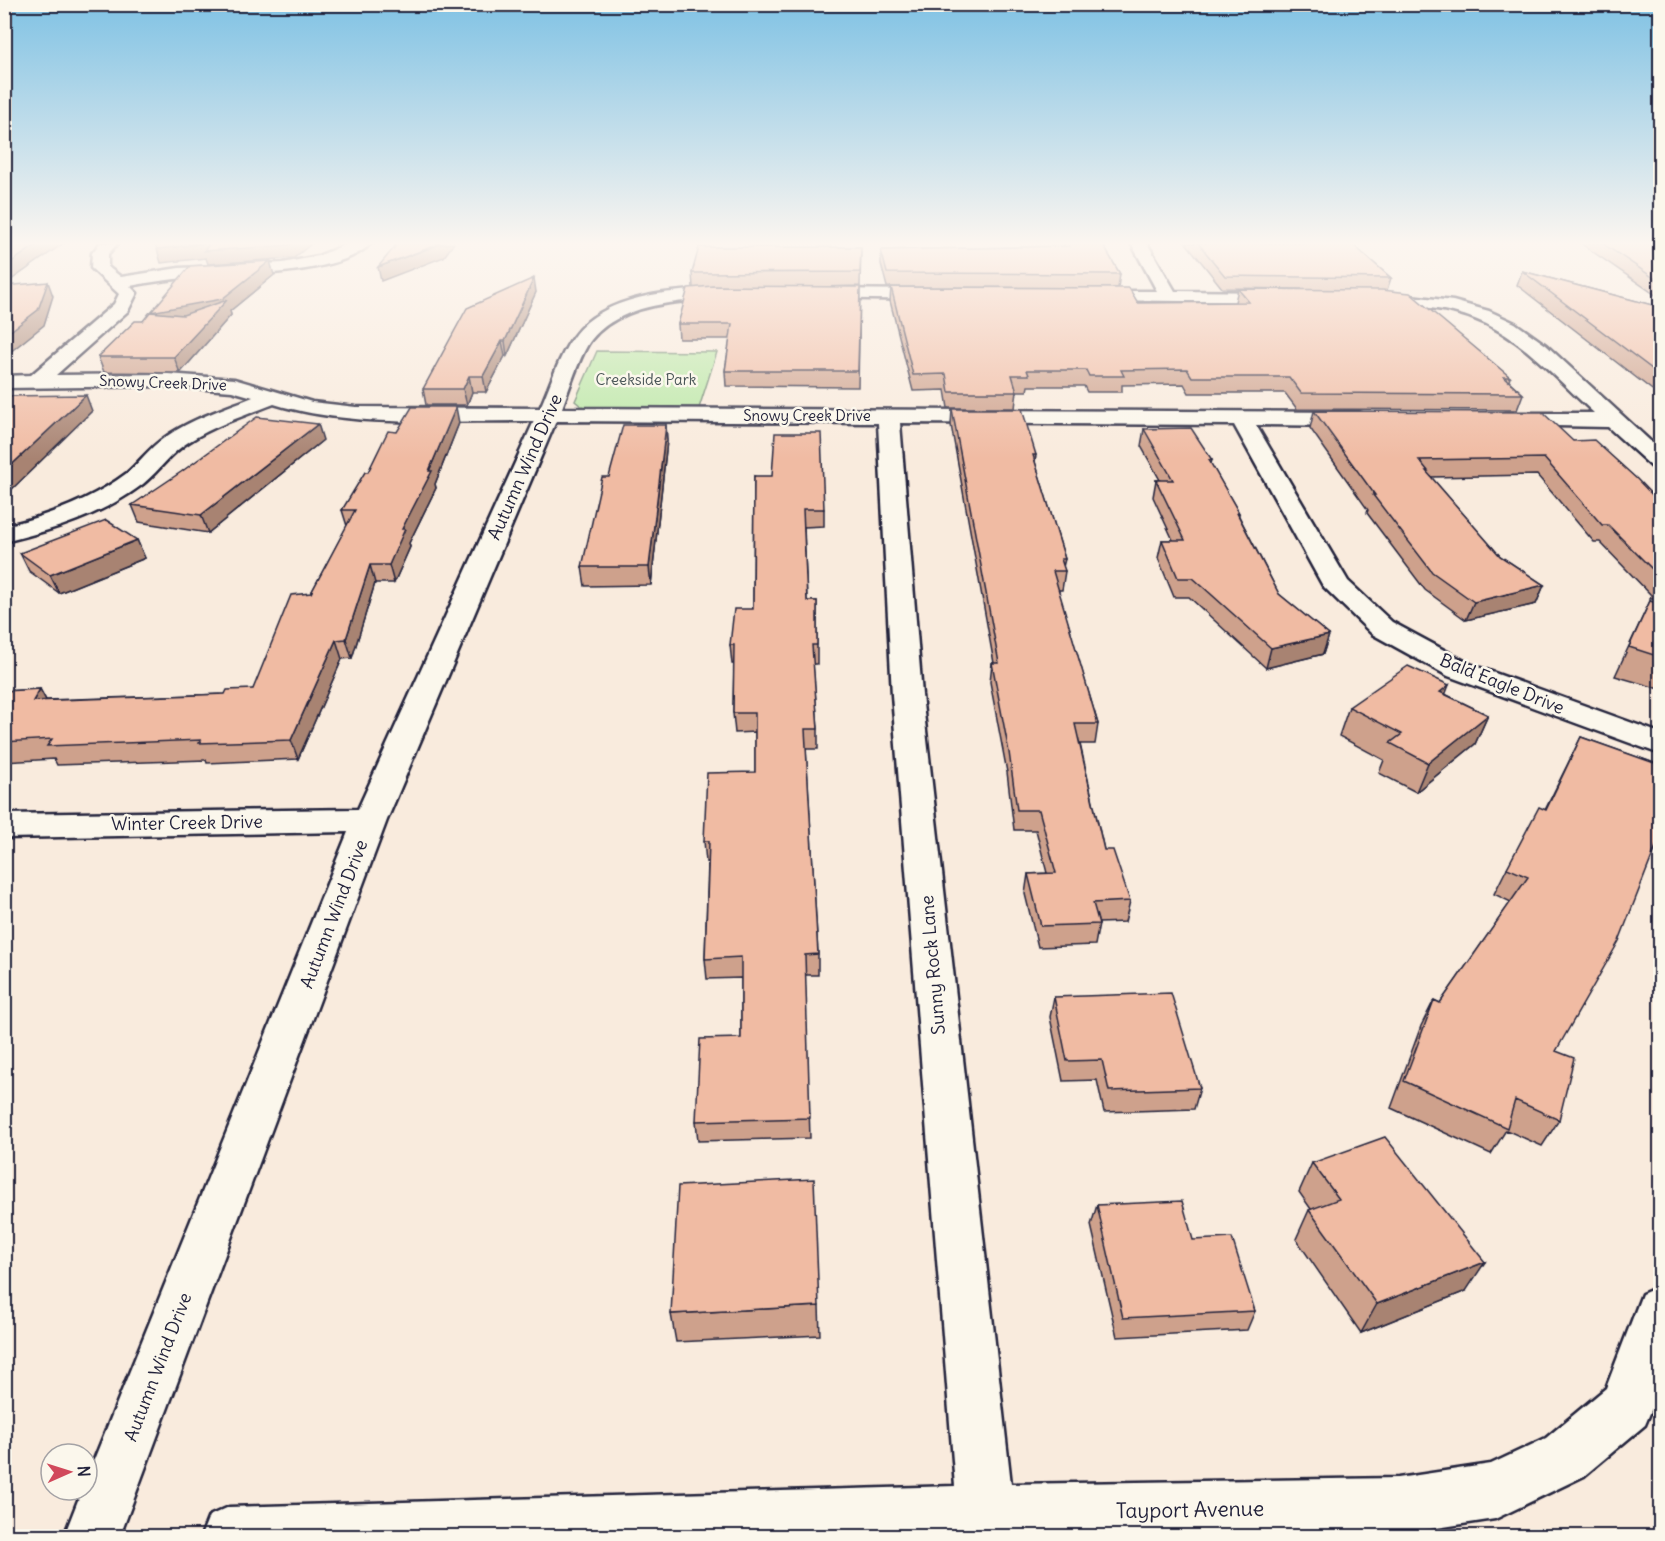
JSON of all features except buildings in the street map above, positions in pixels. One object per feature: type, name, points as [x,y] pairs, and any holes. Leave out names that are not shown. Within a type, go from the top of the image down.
[{"type":"street","points":[[36,382],[113,315]]},
{"type":"street","name":"Autumn Wind Drive","points":[[92,1536],[370,820],[580,339],[589,329],[611,315]]},
{"type":"street","points":[[1481,315],[1517,333],[1660,462]]},
{"type":"street","name":"Snowy Creek Drive","points":[[4,382],[168,380],[234,385],[310,408],[356,413],[1374,419]]},
{"type":"street","points":[[4,534],[30,529],[93,505],[136,477],[171,443],[208,423],[272,398]]},
{"type":"street","name":"Sunny Rock Lane","points":[[889,416],[907,695],[986,1513]]},
{"type":"street","name":"Bald Eagle Drive","points":[[1242,419],[1337,586],[1382,628],[1459,670],[1660,744]]},
{"type":"street","points":[[1482,420],[1614,420]]},
{"type":"street","name":"Winter Creek Drive","points":[[4,826],[370,820]]},
{"type":"street","name":"Tayport Avenue","points":[[229,1536],[986,1513],[1398,1506],[1495,1491],[1565,1457],[1626,1406],[1660,1311]]},
{"type":"green space","name":"Creekside Park","points":[[597,351],[717,352],[699,408],[581,406],[575,401]]}]
